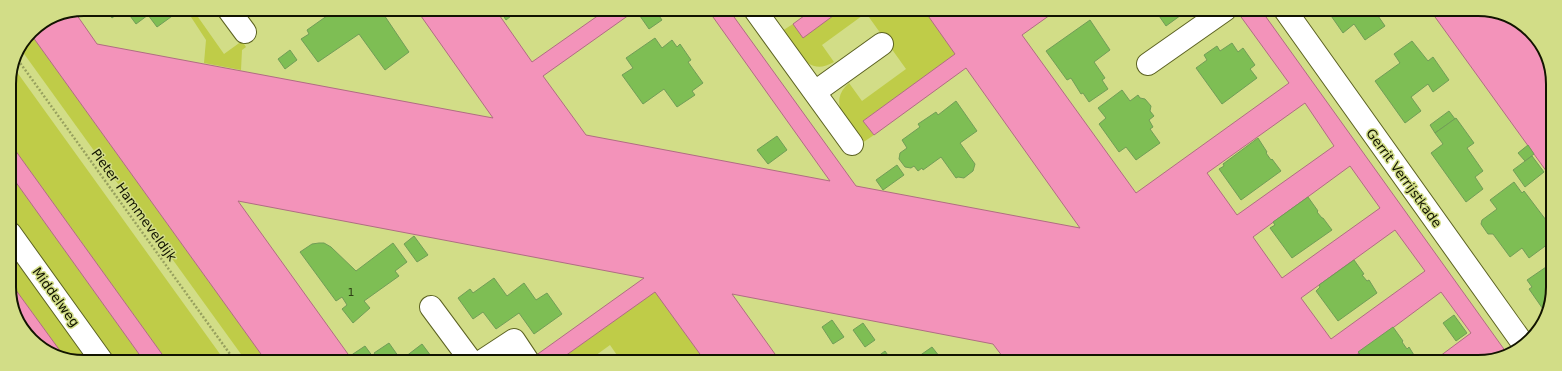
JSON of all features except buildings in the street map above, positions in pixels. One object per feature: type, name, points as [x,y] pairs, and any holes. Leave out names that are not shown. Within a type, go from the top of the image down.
[{"type":"street","points":[[233,16],[245,32]]},
{"type":"street","points":[[759,16],[852,144]]},
{"type":"street","points":[[1148,64],[1216,16]]},
{"type":"street","name":"Gerrit Verrijstkade","points":[[1289,16],[1521,340]]},
{"type":"street","points":[[814,92],[882,44]]},
{"type":"street","name":"Middelweg","points":[[16,241],[98,355]]},
{"type":"street","points":[[431,307],[467,355]]},
{"type":"street","points":[[491,355],[514,340],[524,355]]},
{"type":"path","name":"Pieter Hammeveldijk","points":[[20,62],[231,355]]},
{"type":"green space","points":[[199,16],[198,17],[224,54],[242,41],[246,47],[242,50],[241,70],[204,63],[206,40],[191,17]]},
{"type":"green space","points":[[833,16],[862,16],[822,45],[834,62],[825,66],[809,64],[797,53],[782,31],[793,24],[803,37]]},
{"type":"green space","points":[[868,16],[928,16],[956,54],[863,121],[874,135],[862,143],[842,113],[840,98],[842,90],[849,83],[862,101],[906,69]]},
{"type":"green space","points":[[34,39],[262,355],[242,355],[24,53]]},
{"type":"green space","points":[[17,72],[221,355],[163,355],[16,151]]},
{"type":"green space","points":[[16,182],[140,355],[110,355],[16,225]]},
{"type":"green space","points":[[16,261],[84,355],[71,354],[60,350],[16,291]]},
{"type":"green space","points":[[655,291],[701,355],[617,355],[610,345],[596,355],[566,355]]},
{"type":"shaded area","points":[[78,16],[97,44],[493,118],[421,16],[500,16],[532,62],[597,16],[628,16],[543,76],[586,135],[830,181],[712,16],[733,16],[856,186],[1080,228],[966,68],[874,135],[863,121],[955,54],[928,16],[1049,16],[1022,35],[1136,193],[1289,83],[1240,16],[1265,16],[1504,350],[1483,355],[1441,355],[1471,333],[1441,292],[1356,355],[1001,355],[993,344],[732,294],[776,355],[701,355],[655,292],[566,355],[536,355],[644,278],[238,201],[349,355],[262,355],[34,39],[46,27],[58,21]],"holes":[[[1305,103],[1334,146],[1237,215],[1207,173]],[[1350,166],[1380,208],[1282,278],[1253,237]],[[1395,230],[1425,271],[1331,339],[1301,298]]]},
{"type":"shaded area","points":[[804,16],[833,16],[803,38],[793,24]]},
{"type":"shaded area","points":[[1434,16],[1491,17],[1512,25],[1532,43],[1539,54],[1545,71],[1546,171]]},
{"type":"shaded area","points":[[16,151],[163,355],[140,355],[16,182]]},
{"type":"shaded area","points":[[16,291],[60,350],[46,344],[27,325],[17,300]]}]
